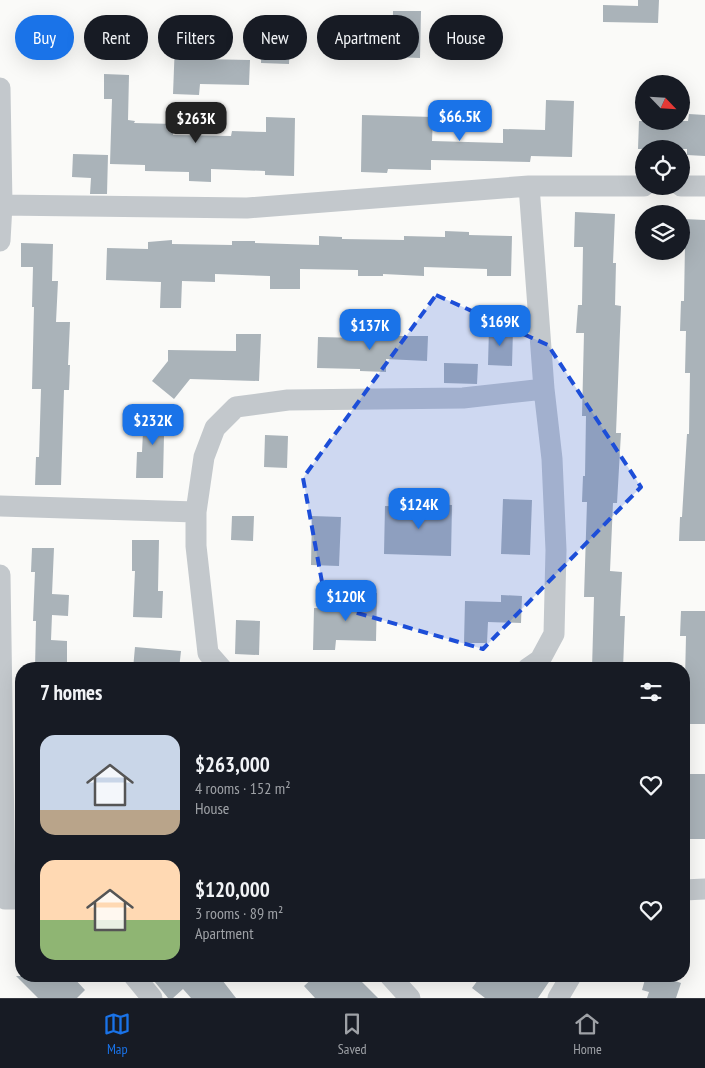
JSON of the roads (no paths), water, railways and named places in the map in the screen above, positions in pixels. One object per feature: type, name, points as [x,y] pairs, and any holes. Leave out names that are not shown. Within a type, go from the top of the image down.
[{"type":"street","points":[[0,88],[0,241]]},
{"type":"street","points":[[1,205],[247,208],[530,186],[635,186]]},
{"type":"street","points":[[530,186],[544,389],[552,459],[556,550],[554,634],[540,660],[537,662]]},
{"type":"street","points":[[690,186],[705,186]]},
{"type":"street","points":[[215,662],[208,654],[196,546],[196,512],[204,457],[215,428],[236,407],[288,400],[463,398],[544,389]]},
{"type":"street","points":[[0,506],[196,512]]},
{"type":"street","points":[[0,575],[9,899]]},
{"type":"street","points":[[690,890],[705,889]]},
{"type":"street","points":[[139,982],[152,998]]},
{"type":"street","points":[[395,982],[410,998]]},
{"type":"street","points":[[558,998],[567,982]]}]
